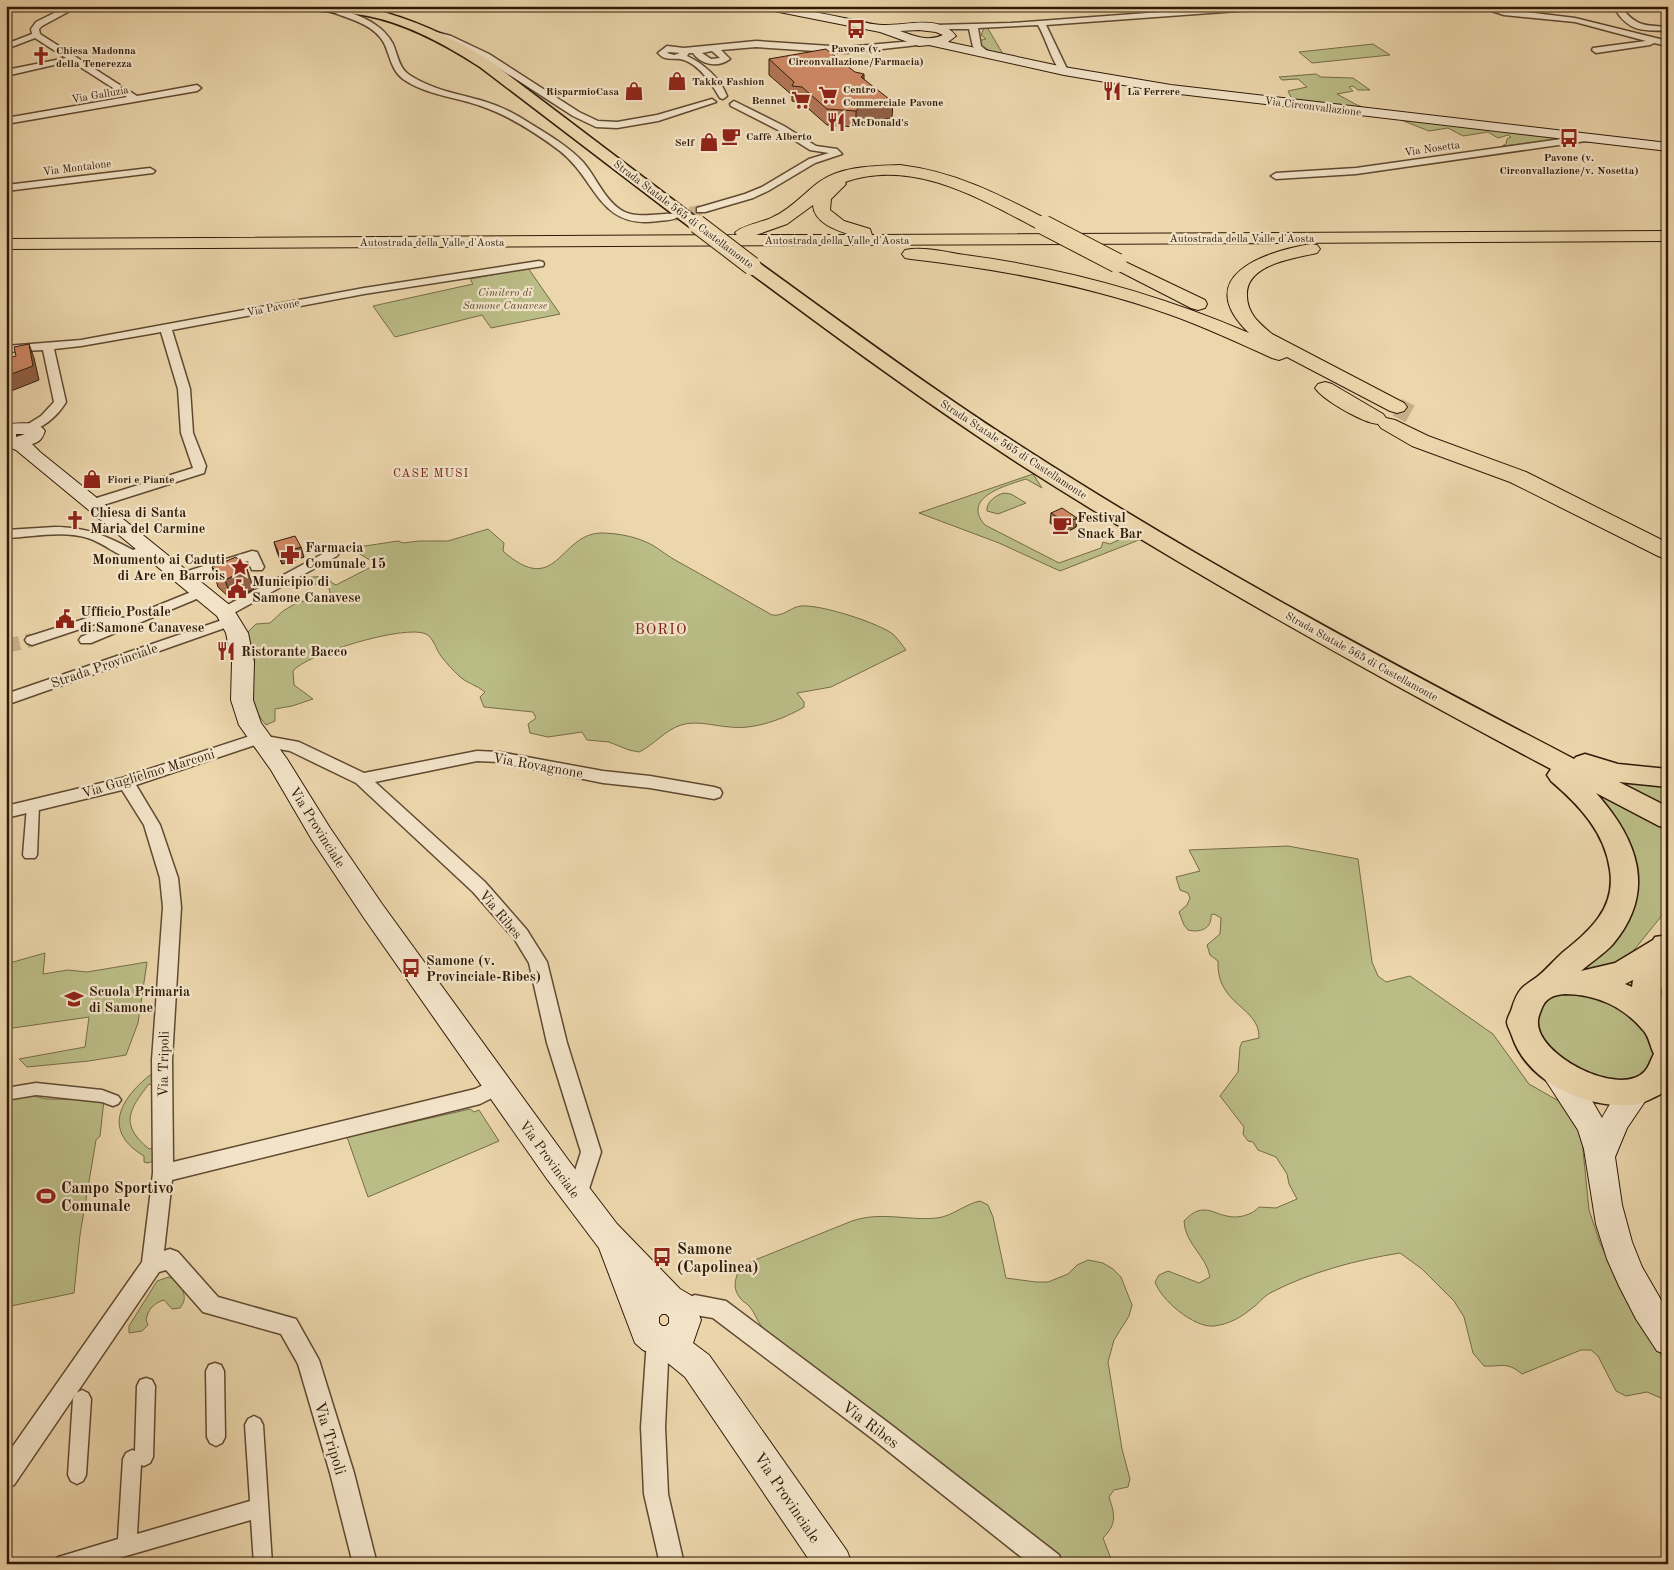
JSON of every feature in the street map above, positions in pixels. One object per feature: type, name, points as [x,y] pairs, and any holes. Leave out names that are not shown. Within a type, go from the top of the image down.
[{"type":"highway","points":[[610,240],[709,237],[746,232],[776,223],[792,214],[822,188],[834,181],[862,173],[890,170],[927,172],[953,179],[1038,225]]},
{"type":"highway","points":[[983,239],[888,236],[855,231],[831,221],[822,212],[821,201],[830,188],[851,179],[877,174],[910,173],[931,176],[950,182],[1265,338],[1393,416],[1668,547]]},
{"type":"highway","name":"Autostrada della Valle d'Aosta","points":[[6,244],[1668,236]]},
{"type":"highway","name":"Autostrada della Valle d'Aosta","points":[[6,250],[1668,242]]},
{"type":"highway","points":[[1265,338],[1245,320],[1236,300],[1241,280],[1256,266],[1278,255],[1298,250],[1411,243]]},
{"type":"highway","points":[[765,246],[913,254],[1031,272],[1120,293],[1170,309],[1279,354]]},
{"type":"highway","points":[[1110,262],[1279,354],[1341,399],[1393,416],[1420,441],[1518,477],[1668,552]]},
{"type":"main road","points":[[316,6],[332,9],[350,9],[367,6]]},
{"type":"main road","name":"Strada Statale 565 di Castellamonte","points":[[384,6],[399,20]]},
{"type":"main road","name":"Via Circonvallazione","points":[[764,6],[883,29],[911,39],[1064,71],[1171,89],[1668,148]]},
{"type":"main road","name":"Strada Statale 565 di Castellamonte","points":[[350,9],[372,11],[399,20],[461,48],[699,217],[752,266],[903,376],[1027,459],[1209,569],[1318,632],[1492,728],[1668,819]]},
{"type":"main road","points":[[906,36],[909,30],[928,27]]},
{"type":"main road","name":"Via Circonvallazione","points":[[883,29],[928,27],[947,36]]},
{"type":"main road","name":"Via Circonvallazione","points":[[947,36],[949,44],[960,48]]},
{"type":"main road","name":"Via Circonvallazione","points":[[928,42],[947,36]]},
{"type":"main road","points":[[19,436],[92,504],[148,548],[228,616]]},
{"type":"main road","name":"Via Provinciale","points":[[228,616],[237,633],[243,662],[242,700],[246,718],[260,740],[279,765],[321,834],[373,911],[497,1086],[606,1234],[622,1266],[667,1322],[834,1564]]},
{"type":"main road","points":[[1492,728],[1511,729],[1562,754],[1594,767],[1634,775],[1668,778]]},
{"type":"main road","points":[[1492,728],[1516,748],[1561,775],[1589,800],[1609,827],[1622,862],[1624,894],[1612,923],[1603,936],[1547,985],[1533,993],[1525,1005],[1522,1020],[1526,1036],[1536,1054],[1553,1070],[1573,1082],[1595,1090],[1618,1093],[1638,1091],[1656,1082],[1666,1069],[1668,1058]]},
{"type":"main road","points":[[1547,985],[1566,981],[1587,982],[1610,978],[1640,965],[1666,944]]},
{"type":"main road","points":[[1654,1021],[1646,998],[1646,984],[1649,974],[1666,944]]},
{"type":"main road","points":[[1587,982],[1625,996],[1641,1007],[1654,1021],[1664,1037],[1668,1051]]},
{"type":"main road","points":[[1553,1070],[1593,1129],[1601,1156],[1607,1207],[1620,1257],[1649,1312],[1668,1340]]},
{"type":"main road","points":[[1601,1156],[1614,1124],[1624,1107],[1638,1091]]},
{"type":"street","points":[[75,6],[38,24],[35,29],[38,37],[136,99]]},
{"type":"street","points":[[928,27],[1041,23],[1278,6]]},
{"type":"street","points":[[1480,6],[1509,15],[1547,16],[1576,20],[1664,43]]},
{"type":"street","points":[[1621,6],[1620,11],[1623,16],[1647,29]]},
{"type":"street","points":[[332,9],[376,28],[386,39],[398,69],[410,80],[427,87],[486,104],[504,112],[566,152],[581,166],[616,213],[629,218],[643,220],[674,216]]},
{"type":"street","points":[[1041,23],[1064,71]]},
{"type":"street","points":[[947,36],[962,26]]},
{"type":"street","points":[[973,26],[977,47],[987,54]]},
{"type":"street","points":[[1647,29],[1642,34],[1664,43]]},
{"type":"street","points":[[1622,32],[1668,29]]},
{"type":"street","points":[[427,31],[452,38],[476,49],[591,123],[600,125],[639,122],[699,107],[723,96],[737,99],[738,102],[723,106],[712,102]]},
{"type":"street","points":[[873,48],[896,43],[906,36]]},
{"type":"street","points":[[6,47],[38,37]]},
{"type":"street","points":[[723,96],[721,89],[695,64],[681,54],[756,44],[827,50],[873,48],[928,42]]},
{"type":"street","points":[[1596,50],[1664,43]]},
{"type":"street","points":[[700,50],[697,54],[704,61],[712,62],[726,59],[715,49]]},
{"type":"street","points":[[6,73],[71,59]]},
{"type":"street","name":"Via Galluzia","points":[[6,122],[197,88]]},
{"type":"street","points":[[699,217],[765,189],[812,161],[837,154],[831,150],[813,148],[788,132],[734,104]]},
{"type":"street","name":"Via Nosetta","points":[[1276,176],[1356,171],[1590,138]]},
{"type":"street","points":[[1653,146],[1668,144]]},
{"type":"street","name":"Via Montalone","points":[[6,188],[150,171]]},
{"type":"street","name":"Via Pavone","points":[[6,349],[81,343],[364,291],[539,264]]},
{"type":"street","points":[[92,504],[199,470],[200,466],[187,433],[184,389],[166,328]]},
{"type":"street","points":[[19,436],[56,409],[60,402],[48,346]]},
{"type":"street","points":[[6,534],[47,531],[80,532],[102,539],[133,556],[148,548]]},
{"type":"street","name":"Strada Provinciale","points":[[6,700],[228,616],[332,553]]},
{"type":"street","points":[[183,577],[252,555],[257,567]]},
{"type":"street","points":[[86,640],[201,592]]},
{"type":"street","points":[[32,640],[100,618],[108,618],[116,623],[130,622]]},
{"type":"street","name":"Via Ribes","points":[[260,740],[293,746],[328,761],[362,779],[479,887],[521,936],[538,962],[557,1043],[591,1152],[577,1195]]},
{"type":"street","name":"Via Guglielmo Marconi","points":[[6,812],[126,782],[163,768],[260,740]]},
{"type":"street","name":"Via Rovagnone","points":[[362,779],[477,756],[500,757],[603,777],[650,782],[714,793]]},
{"type":"street","name":"Via Tripoli","points":[[6,1477],[152,1265],[163,1173],[162,1060],[172,907],[166,865],[152,825],[126,782]]},
{"type":"street","points":[[30,855],[33,806]]},
{"type":"street","points":[[163,1173],[480,1096],[497,1086]]},
{"type":"street","points":[[6,1094],[36,1089],[102,1096],[113,1100]]},
{"type":"street","name":"Via Tripoli","points":[[152,1265],[170,1259],[211,1305],[288,1326],[308,1360],[342,1473],[365,1564]]},
{"type":"street","name":"Via Ribes","points":[[667,1322],[695,1305],[718,1308],[882,1432],[1050,1564]]},
{"type":"street","points":[[667,1322],[653,1426],[656,1494],[672,1564]]},
{"type":"street","points":[[215,1371],[216,1436]]},
{"type":"street","points":[[127,1546],[146,1386]]},
{"type":"street","points":[[77,1475],[82,1399]]},
{"type":"street","points":[[254,1425],[263,1564]]},
{"type":"street","points":[[65,1564],[259,1508]]},
{"type":"green space","points":[[987,27],[1003,54],[986,49],[978,41],[986,39],[981,35],[984,28]]},
{"type":"green space","points":[[1373,44],[1390,55],[1312,63],[1299,52]]},
{"type":"green space","points":[[1316,74],[1321,77],[1353,78],[1370,90],[1358,90],[1353,86],[1349,87],[1353,91],[1337,94],[1368,109],[1292,99],[1288,91],[1307,87],[1298,79],[1282,80],[1279,77]]},
{"type":"green space","points":[[1396,118],[1553,137],[1556,140],[1502,146],[1511,137],[1508,135],[1498,138],[1488,132],[1463,136],[1448,128],[1429,131]]},
{"type":"green space","name":"Cimitero di Samone Canavese","points":[[528,268],[560,314],[491,328],[482,315],[395,337],[373,306],[473,284],[470,279]]},
{"type":"green space","points":[[1033,474],[1042,488],[1026,479],[999,489],[982,500],[978,507],[979,515],[985,525],[1059,563],[1101,548],[1103,542],[1110,544],[1125,537],[1119,533],[1144,538],[1060,571],[999,543],[919,513]]},
{"type":"green space","points":[[1004,493],[1011,494],[1026,503],[998,514],[987,511],[992,499]]},
{"type":"green space","points":[[488,529],[504,543],[503,551],[521,564],[535,569],[547,567],[587,536],[606,533],[635,538],[646,542],[772,615],[780,615],[801,606],[835,611],[887,630],[894,635],[906,650],[831,687],[797,693],[804,702],[804,707],[787,716],[749,727],[699,723],[681,725],[670,730],[639,752],[609,742],[587,740],[582,732],[548,737],[530,733],[528,724],[536,718],[533,712],[484,707],[480,697],[485,692],[459,676],[443,659],[429,636],[415,632],[399,633],[357,642],[302,664],[293,671],[294,685],[313,699],[275,709],[275,721],[266,725],[253,703],[251,694],[250,677],[255,660],[252,654],[249,654],[247,633],[256,624],[270,623],[283,611],[298,602],[331,597],[329,588],[320,587],[316,584],[304,586],[297,581],[300,578],[327,576],[336,585],[373,566],[373,562],[352,549],[398,541],[403,543],[448,541]]},
{"type":"green space","points":[[1602,776],[1668,781],[1668,809]]},
{"type":"green space","points":[[1580,782],[1668,826],[1668,908],[1634,950],[1621,962],[1588,970],[1576,968],[1629,905]]},
{"type":"green space","points":[[1288,846],[1358,859],[1372,962],[1378,976],[1386,982],[1410,976],[1493,1034],[1529,1084],[1564,1104],[1581,1130],[1589,1210],[1600,1243],[1625,1296],[1668,1366],[1668,1401],[1647,1392],[1626,1396],[1616,1391],[1598,1356],[1591,1350],[1581,1350],[1522,1374],[1512,1367],[1504,1365],[1484,1366],[1473,1353],[1464,1317],[1454,1301],[1422,1269],[1400,1253],[1350,1263],[1302,1278],[1269,1294],[1238,1318],[1225,1324],[1214,1326],[1188,1318],[1179,1312],[1158,1289],[1155,1282],[1159,1275],[1168,1271],[1199,1283],[1210,1277],[1208,1269],[1185,1229],[1184,1221],[1193,1213],[1207,1210],[1231,1217],[1240,1217],[1253,1212],[1259,1207],[1276,1208],[1297,1199],[1289,1184],[1287,1174],[1276,1157],[1258,1150],[1253,1142],[1248,1141],[1243,1134],[1244,1127],[1220,1096],[1238,1072],[1242,1042],[1259,1038],[1257,1027],[1253,1019],[1230,997],[1224,988],[1219,976],[1218,961],[1210,955],[1207,945],[1220,934],[1221,918],[1214,914],[1211,915],[1210,924],[1204,929],[1197,931],[1188,930],[1179,912],[1187,905],[1190,898],[1188,893],[1180,890],[1176,877],[1200,871],[1189,850]]},
{"type":"green space","name":"Scuola Primaria di Samone","points":[[45,953],[43,974],[68,970],[87,972],[147,962],[138,1023],[126,1055],[89,1061],[27,1067],[19,1059],[85,1047],[89,1017],[6,1029],[6,964]]},
{"type":"green space","points":[[1565,993],[1604,997],[1639,1019],[1655,1051],[1652,1065],[1642,1076],[1626,1082],[1589,1079],[1544,1046],[1536,1018],[1541,1006],[1551,998]]},
{"type":"green space","points":[[157,1070],[156,1086],[149,1084],[136,1102],[130,1117],[134,1132],[140,1140],[149,1149],[157,1147],[156,1160],[148,1163],[144,1162],[144,1156],[130,1145],[122,1134],[119,1123],[126,1100],[145,1079]]},
{"type":"green space","name":"Campo Sportivo Comunale","points":[[30,1095],[46,1099],[104,1100],[100,1136],[96,1140],[80,1235],[74,1293],[6,1307],[6,1099]]},
{"type":"green space","points":[[470,1109],[474,1112],[479,1110],[499,1141],[368,1197],[347,1137]]},
{"type":"green space","points":[[980,1201],[988,1205],[993,1217],[1006,1278],[1048,1282],[1068,1274],[1077,1265],[1088,1260],[1103,1263],[1121,1277],[1132,1305],[1129,1316],[1114,1340],[1108,1362],[1122,1449],[1130,1479],[1128,1487],[1114,1490],[1109,1497],[1114,1519],[1111,1528],[1103,1538],[1113,1564],[1057,1564],[765,1330],[750,1307],[736,1291],[735,1283],[740,1266],[852,1221],[884,1216],[937,1218]]},
{"type":"green space","points":[[169,1277],[179,1281],[183,1292],[184,1301],[180,1308],[172,1309],[164,1300],[160,1301],[148,1313],[146,1320],[148,1325],[142,1331],[129,1333],[129,1326],[157,1281]]},
{"type":"building","points":[[826,49],[855,72],[864,74],[861,77],[893,102],[859,107],[856,111],[827,109],[802,87],[792,86],[794,82],[769,59]]},
{"type":"building","points":[[29,344],[33,366],[6,376],[6,359],[16,356],[14,347]]},
{"type":"building","points":[[1062,508],[1077,518],[1066,523],[1051,513]]},
{"type":"building","points":[[295,536],[301,547],[279,554],[274,542]]},
{"type":"building","points":[[236,557],[247,569],[225,580],[212,567]]},
{"type":"tunnel","points":[[674,216],[701,210]]},
{"type":"tunnel","points":[[1397,407],[1410,414]]},
{"type":"tunnel","points":[[6,646],[32,640]]},
{"type":"place","name":"Pavone (v. Circonvallazione/Farmacia)","points":[[856,29]]},
{"type":"place","name":"Chiesa Madonna della Tenerezza","points":[[41,56]]},
{"type":"place","name":"Takko Fashion","points":[[677,81]]},
{"type":"place","name":"RisparmioCasa","points":[[634,91]]},
{"type":"place","name":"La Ferrere","points":[[1112,91]]},
{"type":"place","name":"Centro Commerciale Pavone","points":[[828,95]]},
{"type":"place","name":"Bennet","points":[[801,100]]},
{"type":"place","name":"McDonald's","points":[[836,122]]},
{"type":"place","name":"Caffè Alberto","points":[[731,136]]},
{"type":"place","name":"Pavone (v. Circonvallazione/v. Nosetta)","points":[[1569,138]]},
{"type":"place","name":"Self","points":[[709,142]]},
{"type":"place","name":"Fiori e Piante","points":[[92,479]]},
{"type":"place","name":"Chiesa di Santa Maria del Carmine","points":[[75,520]]},
{"type":"place","name":"Festival Snack Bar","points":[[1062,525]]},
{"type":"place","name":"Farmacia Comunale 15","points":[[290,555]]},
{"type":"place","name":"Monumento ai Caduti di Arc en Barrois","points":[[240,567]]},
{"type":"place","name":"Municipio di Samone Canavese","points":[[237,589]]},
{"type":"place","name":"Ufficio Postale di Samone Canavese","points":[[65,619]]},
{"type":"place","name":"Ristorante Bacco","points":[[226,651]]},
{"type":"place","name":"Samone (v. Provinciale-Ribes)","points":[[411,968]]},
{"type":"place","name":"Scuola Primaria di Samone","points":[[74,999]]},
{"type":"place","name":"Campo Sportivo Comunale","points":[[46,1196]]},
{"type":"place","name":"Samone (Capolinea)","points":[[662,1257]]},
{"type":"district","name":"CASE MUSI","points":[[431,473]]},
{"type":"district","name":"BORIO","points":[[661,629]]}]
